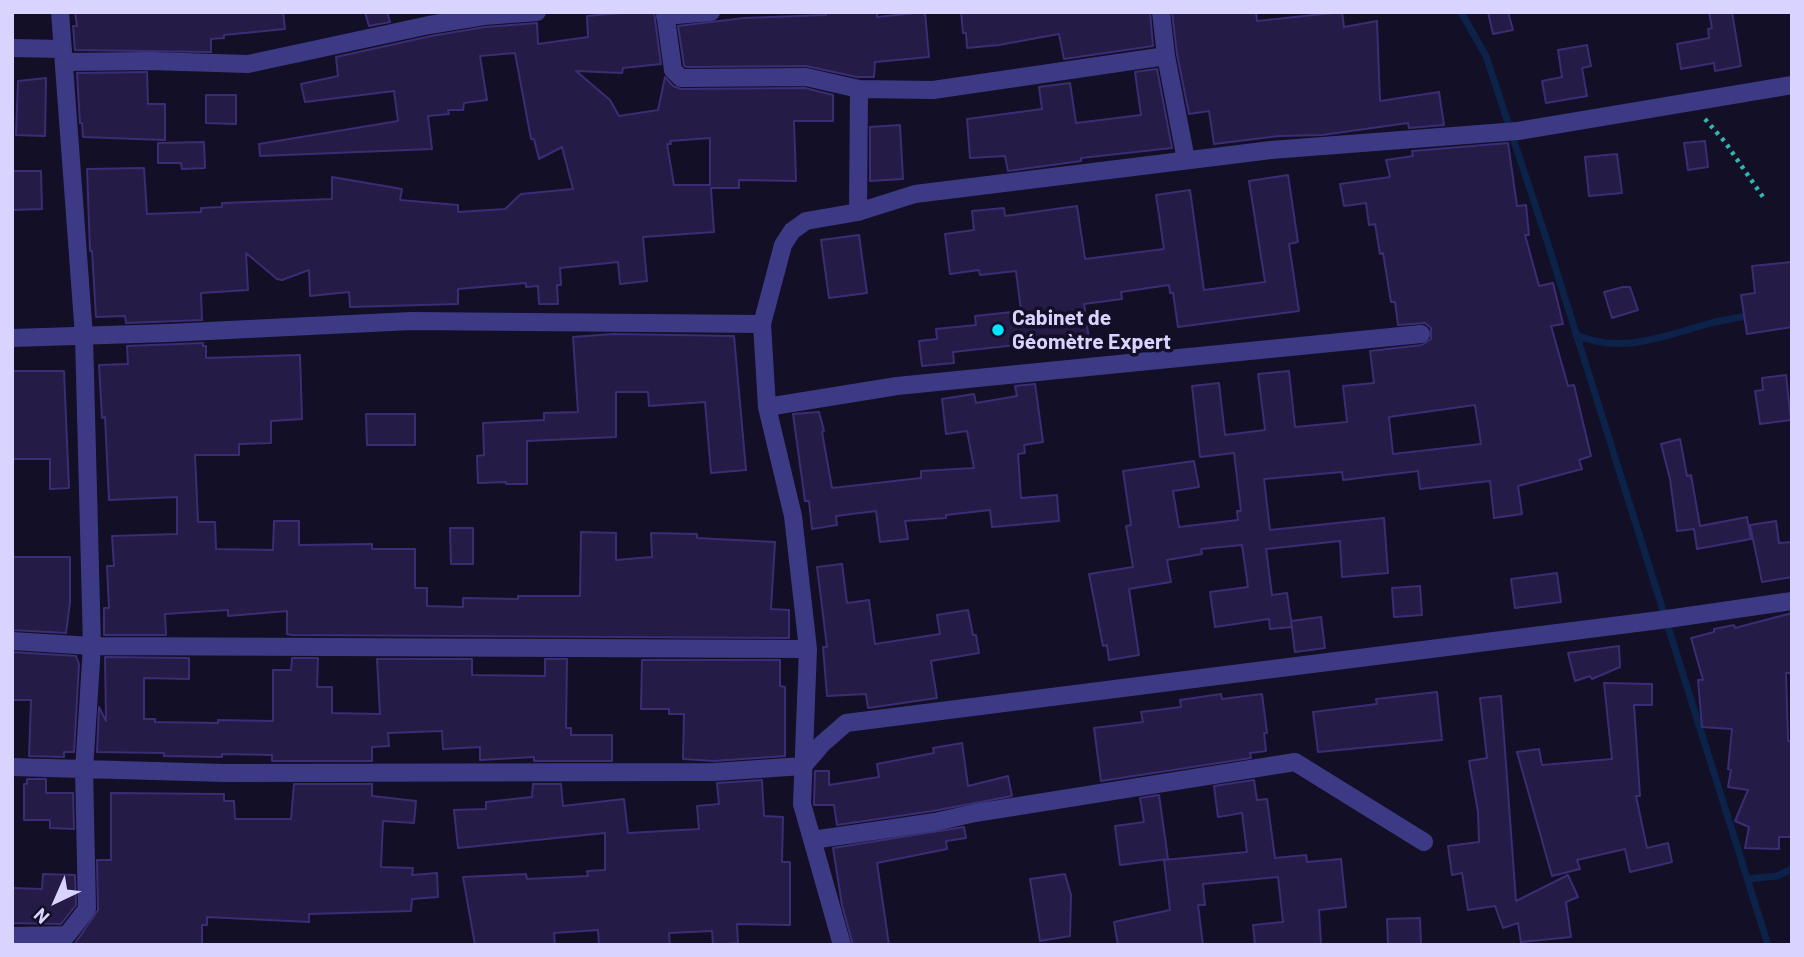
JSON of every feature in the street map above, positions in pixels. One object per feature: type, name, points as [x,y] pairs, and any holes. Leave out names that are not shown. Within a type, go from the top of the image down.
[{"type":"street","points":[[12,936],[67,940],[87,909],[84,770],[92,646],[84,336],[60,12]]},
{"type":"street","points":[[12,48],[63,56],[248,64],[429,25],[484,16],[537,12]]},
{"type":"street","points":[[711,12],[665,14],[673,70],[681,78],[806,77],[859,89],[933,90],[1166,56]]},
{"type":"street","points":[[1161,12],[1166,56],[1186,160]]},
{"type":"street","points":[[842,945],[802,804],[808,649],[793,516],[767,407],[762,324],[783,245],[792,231],[806,222],[858,212],[915,194],[1271,150],[1518,131],[1792,85]]},
{"type":"street","points":[[858,212],[859,89]]},
{"type":"street","points":[[12,338],[411,321],[762,324]]},
{"type":"street","points":[[767,407],[897,386],[1421,334]]},
{"type":"street","points":[[12,767],[225,773],[714,772],[803,766],[822,744],[846,723],[1792,601]]},
{"type":"street","points":[[12,641],[92,646],[808,649]]},
{"type":"street","points":[[812,840],[1295,762],[1424,842]]},
{"type":"path","points":[[1690,102],[1724,142],[1763,197]]},
{"type":"building","points":[[75,12],[283,12],[285,29],[224,35],[224,38],[211,39],[211,52],[75,50]]},
{"type":"building","points":[[365,12],[387,12],[390,22],[369,26]]},
{"type":"building","points":[[654,12],[661,64],[623,68],[622,73],[576,71],[610,100],[619,116],[658,110],[665,77],[673,86],[681,89],[805,88],[833,95],[833,121],[794,121],[796,181],[739,180],[739,188],[711,188],[714,232],[643,237],[647,281],[620,284],[618,262],[560,268],[558,304],[539,304],[538,286],[526,287],[526,283],[458,289],[458,304],[350,307],[349,292],[310,296],[309,270],[282,280],[277,279],[246,253],[248,290],[201,293],[202,320],[126,323],[125,316],[96,317],[87,169],[144,168],[147,214],[201,212],[201,208],[222,207],[222,203],[332,199],[332,177],[402,189],[400,200],[458,205],[458,212],[505,209],[521,194],[573,189],[562,147],[539,159],[534,139],[531,139],[515,53],[480,56],[487,100],[464,103],[463,110],[448,110],[449,114],[428,116],[432,149],[260,156],[259,144],[398,121],[394,91],[305,102],[301,84],[338,76],[336,57],[485,27],[537,23],[538,44],[588,37],[587,16]],"holes":[[[710,138],[710,185],[674,185],[667,144],[671,144],[670,141]]]},
{"type":"building","points":[[826,12],[877,12],[877,17],[925,12],[929,57],[875,62],[874,77],[857,77],[806,66],[684,65],[678,26],[744,18],[826,15]]},
{"type":"building","points":[[961,12],[1150,12],[1153,46],[1064,59],[1059,34],[967,48]]},
{"type":"building","points":[[1172,12],[1256,12],[1257,21],[1342,12],[1344,27],[1377,21],[1380,101],[1439,92],[1444,125],[1409,128],[1408,123],[1322,135],[1279,136],[1214,144],[1209,111],[1189,114]]},
{"type":"building","points":[[1488,12],[1508,12],[1513,30],[1493,34]]},
{"type":"building","points":[[1709,12],[1732,12],[1741,66],[1715,71],[1714,63],[1681,69],[1677,44],[1709,38],[1708,29],[1712,28]]},
{"type":"building","points":[[1587,45],[1591,66],[1582,68],[1587,96],[1546,103],[1542,81],[1562,77],[1558,50]]},
{"type":"building","points":[[1157,69],[1172,148],[1081,158],[1081,161],[1008,171],[1005,156],[970,158],[967,119],[1042,109],[1039,87],[1070,83],[1076,123],[1141,115],[1135,72]]},
{"type":"building","points":[[147,72],[148,104],[165,104],[165,140],[83,137],[77,73]]},
{"type":"building","points":[[46,78],[45,136],[16,135],[18,81]]},
{"type":"building","points":[[206,95],[236,95],[236,124],[206,123]]},
{"type":"building","points":[[900,125],[903,179],[870,181],[870,127]]},
{"type":"building","points":[[1705,141],[1708,167],[1688,170],[1684,143]]},
{"type":"building","points":[[204,142],[205,168],[182,169],[181,163],[158,163],[158,143]]},
{"type":"building","points":[[1508,143],[1517,206],[1526,205],[1529,235],[1525,235],[1539,286],[1553,283],[1563,324],[1551,326],[1568,386],[1574,385],[1591,456],[1579,460],[1582,469],[1518,486],[1522,514],[1494,518],[1490,481],[1420,489],[1418,471],[1343,480],[1342,472],[1264,479],[1270,530],[1384,518],[1388,573],[1342,577],[1340,541],[1266,549],[1272,595],[1287,593],[1292,627],[1270,629],[1269,619],[1215,627],[1210,592],[1248,587],[1242,545],[1201,549],[1202,554],[1167,560],[1171,582],[1129,589],[1139,655],[1109,660],[1107,645],[1103,646],[1089,574],[1133,567],[1126,526],[1131,525],[1123,471],[1194,461],[1199,487],[1173,491],[1179,527],[1238,520],[1237,511],[1241,511],[1234,453],[1200,457],[1192,386],[1219,383],[1225,435],[1265,430],[1258,374],[1289,371],[1295,427],[1347,422],[1343,386],[1374,383],[1370,351],[1422,345],[1431,339],[1431,328],[1425,323],[1398,325],[1395,302],[1391,302],[1375,224],[1369,225],[1366,203],[1344,206],[1340,184],[1390,177],[1386,160],[1413,156],[1412,151]],"holes":[[[1475,405],[1481,444],[1393,454],[1389,417]]]},
{"type":"building","points":[[1617,154],[1622,193],[1589,196],[1585,157]]},
{"type":"building","points":[[12,171],[41,171],[42,209],[12,210]]},
{"type":"building","points":[[1288,175],[1298,242],[1289,244],[1299,311],[1178,327],[1173,293],[1170,293],[1169,285],[1121,292],[1122,299],[1084,304],[1090,346],[1053,351],[1052,341],[953,352],[954,363],[922,366],[919,341],[937,339],[936,329],[976,325],[975,316],[1021,311],[1016,271],[980,275],[979,270],[950,274],[945,234],[974,230],[972,211],[1004,208],[1005,216],[1077,206],[1085,259],[1164,249],[1156,195],[1190,190],[1204,290],[1265,282],[1249,181]]},
{"type":"building","points":[[859,235],[867,293],[829,298],[821,240]]},
{"type":"building","points":[[1792,262],[1792,327],[1747,334],[1741,295],[1755,293],[1752,266]]},
{"type":"building","points":[[1630,287],[1638,310],[1612,318],[1604,292]]},
{"type":"building","points":[[613,334],[734,336],[746,470],[711,473],[705,402],[649,406],[648,392],[616,392],[616,437],[527,441],[527,484],[478,483],[477,456],[484,455],[483,423],[544,420],[544,413],[578,412],[573,337]]},
{"type":"building","points":[[203,343],[203,346],[206,346],[206,358],[300,355],[302,419],[271,421],[271,443],[239,444],[239,455],[195,455],[198,522],[215,522],[216,549],[273,550],[274,521],[299,521],[299,545],[372,544],[372,549],[415,549],[415,588],[427,588],[427,606],[463,607],[463,598],[580,596],[581,532],[616,533],[616,560],[652,557],[651,533],[697,534],[697,538],[775,542],[771,609],[789,610],[789,638],[292,635],[287,634],[287,611],[228,616],[228,610],[165,614],[166,635],[104,635],[104,608],[109,608],[107,566],[114,566],[112,536],[177,534],[177,497],[109,500],[105,417],[102,418],[99,365],[128,364],[127,346]]},
{"type":"building","points":[[12,371],[64,371],[69,488],[50,489],[50,459],[12,459]]},
{"type":"building","points":[[1786,375],[1791,420],[1760,424],[1755,391],[1763,390],[1762,378]]},
{"type":"building","points":[[1035,384],[1043,442],[1024,445],[1025,453],[1018,454],[1021,498],[1057,495],[1059,521],[992,527],[990,510],[946,515],[946,518],[905,521],[908,539],[880,542],[876,511],[836,516],[837,525],[812,529],[809,501],[805,501],[793,414],[819,412],[832,488],[921,478],[921,471],[974,468],[967,431],[946,434],[942,399],[974,394],[976,403],[1017,396],[1015,386]]},
{"type":"building","points":[[366,414],[415,414],[415,445],[367,445]]},
{"type":"building","points":[[1680,439],[1687,476],[1691,475],[1700,526],[1747,517],[1751,539],[1697,549],[1694,529],[1677,531],[1670,479],[1661,444]]},
{"type":"building","points":[[1776,521],[1779,543],[1792,542],[1792,577],[1762,582],[1750,525]]},
{"type":"building","points":[[450,528],[473,528],[473,564],[451,564]]},
{"type":"building","points":[[12,557],[70,557],[70,602],[66,633],[12,630]]},
{"type":"building","points":[[842,564],[847,603],[869,600],[875,644],[940,634],[937,615],[968,610],[979,653],[931,661],[937,698],[868,708],[866,694],[827,696],[823,647],[827,647],[817,567]]},
{"type":"building","points":[[1557,573],[1561,602],[1515,608],[1511,579]]},
{"type":"building","points":[[1420,586],[1422,615],[1394,617],[1392,588]]},
{"type":"building","points":[[1792,613],[1792,673],[1786,673],[1788,741],[1792,741],[1792,837],[1779,837],[1779,849],[1745,848],[1749,827],[1735,821],[1748,790],[1728,787],[1732,729],[1702,727],[1698,680],[1703,680],[1691,638],[1714,632],[1714,629],[1734,625],[1735,628]]},
{"type":"building","points":[[1321,617],[1325,648],[1295,652],[1291,621]]},
{"type":"building","points":[[1619,646],[1620,667],[1592,679],[1590,676],[1575,681],[1568,653]]},
{"type":"building","points":[[12,652],[76,656],[79,664],[74,752],[64,752],[64,757],[29,756],[31,700],[12,700]]},
{"type":"building","points":[[105,657],[189,658],[189,679],[144,678],[144,719],[155,719],[155,722],[218,723],[218,720],[273,721],[273,670],[291,670],[292,658],[318,658],[317,687],[332,687],[332,713],[380,714],[377,659],[472,659],[472,675],[545,676],[545,659],[567,659],[566,728],[571,728],[571,735],[612,735],[612,761],[534,761],[534,757],[480,760],[480,747],[443,749],[442,731],[388,733],[389,746],[372,747],[372,761],[272,761],[272,755],[222,754],[222,757],[97,752],[99,707],[106,721]]},
{"type":"building","points":[[642,660],[780,660],[780,686],[785,687],[785,756],[714,761],[683,759],[684,714],[669,714],[669,709],[641,709]]},
{"type":"building","points":[[1604,683],[1652,684],[1652,705],[1634,705],[1640,796],[1636,796],[1647,848],[1668,843],[1672,862],[1630,872],[1625,849],[1577,860],[1580,869],[1552,876],[1517,752],[1539,749],[1542,765],[1612,759]]},
{"type":"building","points":[[1437,692],[1442,740],[1318,752],[1313,712],[1377,704],[1376,699]]},
{"type":"building","points":[[1221,694],[1222,699],[1262,694],[1267,733],[1264,733],[1266,751],[1250,753],[1251,758],[1101,781],[1094,728],[1143,722],[1141,712],[1181,707],[1180,700]]},
{"type":"building","points":[[1501,696],[1516,901],[1568,875],[1578,897],[1566,902],[1571,937],[1521,942],[1518,923],[1503,928],[1495,906],[1468,910],[1462,873],[1452,875],[1448,846],[1479,842],[1478,812],[1469,761],[1487,758],[1480,698]]},
{"type":"building","points":[[962,743],[968,786],[1008,776],[1012,796],[837,825],[834,805],[814,805],[815,771],[829,771],[829,785],[879,777],[877,764],[934,753],[933,748]]},
{"type":"building","points":[[27,779],[46,779],[46,793],[73,793],[74,829],[50,828],[50,820],[24,820],[24,784],[27,784]]},
{"type":"building","points":[[762,780],[764,816],[783,817],[782,862],[790,862],[790,925],[737,924],[738,943],[713,945],[712,931],[669,933],[670,945],[599,945],[598,930],[554,933],[555,945],[475,945],[463,877],[526,874],[527,879],[588,876],[587,871],[605,870],[605,833],[458,848],[454,810],[486,809],[486,802],[532,797],[533,784],[561,784],[563,806],[624,799],[628,833],[699,829],[697,806],[719,804],[717,783]]},
{"type":"building","points":[[1254,780],[1257,800],[1267,799],[1275,858],[1306,855],[1307,862],[1341,859],[1346,907],[1319,910],[1321,945],[1255,945],[1253,925],[1283,922],[1278,877],[1203,884],[1205,905],[1198,905],[1203,945],[1118,945],[1114,922],[1170,910],[1164,860],[1247,852],[1242,813],[1218,817],[1214,786]]},
{"type":"building","points":[[294,784],[372,784],[372,796],[416,801],[414,823],[383,821],[381,867],[413,868],[412,875],[437,873],[438,897],[412,899],[411,911],[309,914],[309,922],[207,917],[207,925],[202,925],[202,945],[74,945],[98,910],[97,860],[111,860],[111,793],[224,794],[224,801],[234,801],[235,819],[291,819]]},
{"type":"building","points":[[1159,795],[1168,859],[1120,865],[1115,826],[1144,822],[1140,798]]},
{"type":"building","points":[[964,827],[966,838],[946,841],[947,849],[877,863],[889,945],[853,945],[842,905],[833,848]]},
{"type":"building","points":[[43,874],[75,875],[76,905],[61,924],[12,923],[12,888],[42,889]]},
{"type":"building","points":[[1065,874],[1071,895],[1070,936],[1040,941],[1030,879]]},
{"type":"building","points":[[1420,918],[1421,945],[1388,945],[1387,919]]},
{"type":"waterway","points":[[1461,12],[1486,56],[1548,244],[1768,945]]},
{"type":"waterway","points":[[1576,335],[1609,343],[1641,342],[1753,315]]},
{"type":"waterway","points":[[1748,879],[1777,876],[1792,869]]},
{"type":"place","name":"Cabinet de Géomètre Expert","points":[[998,330]]}]
